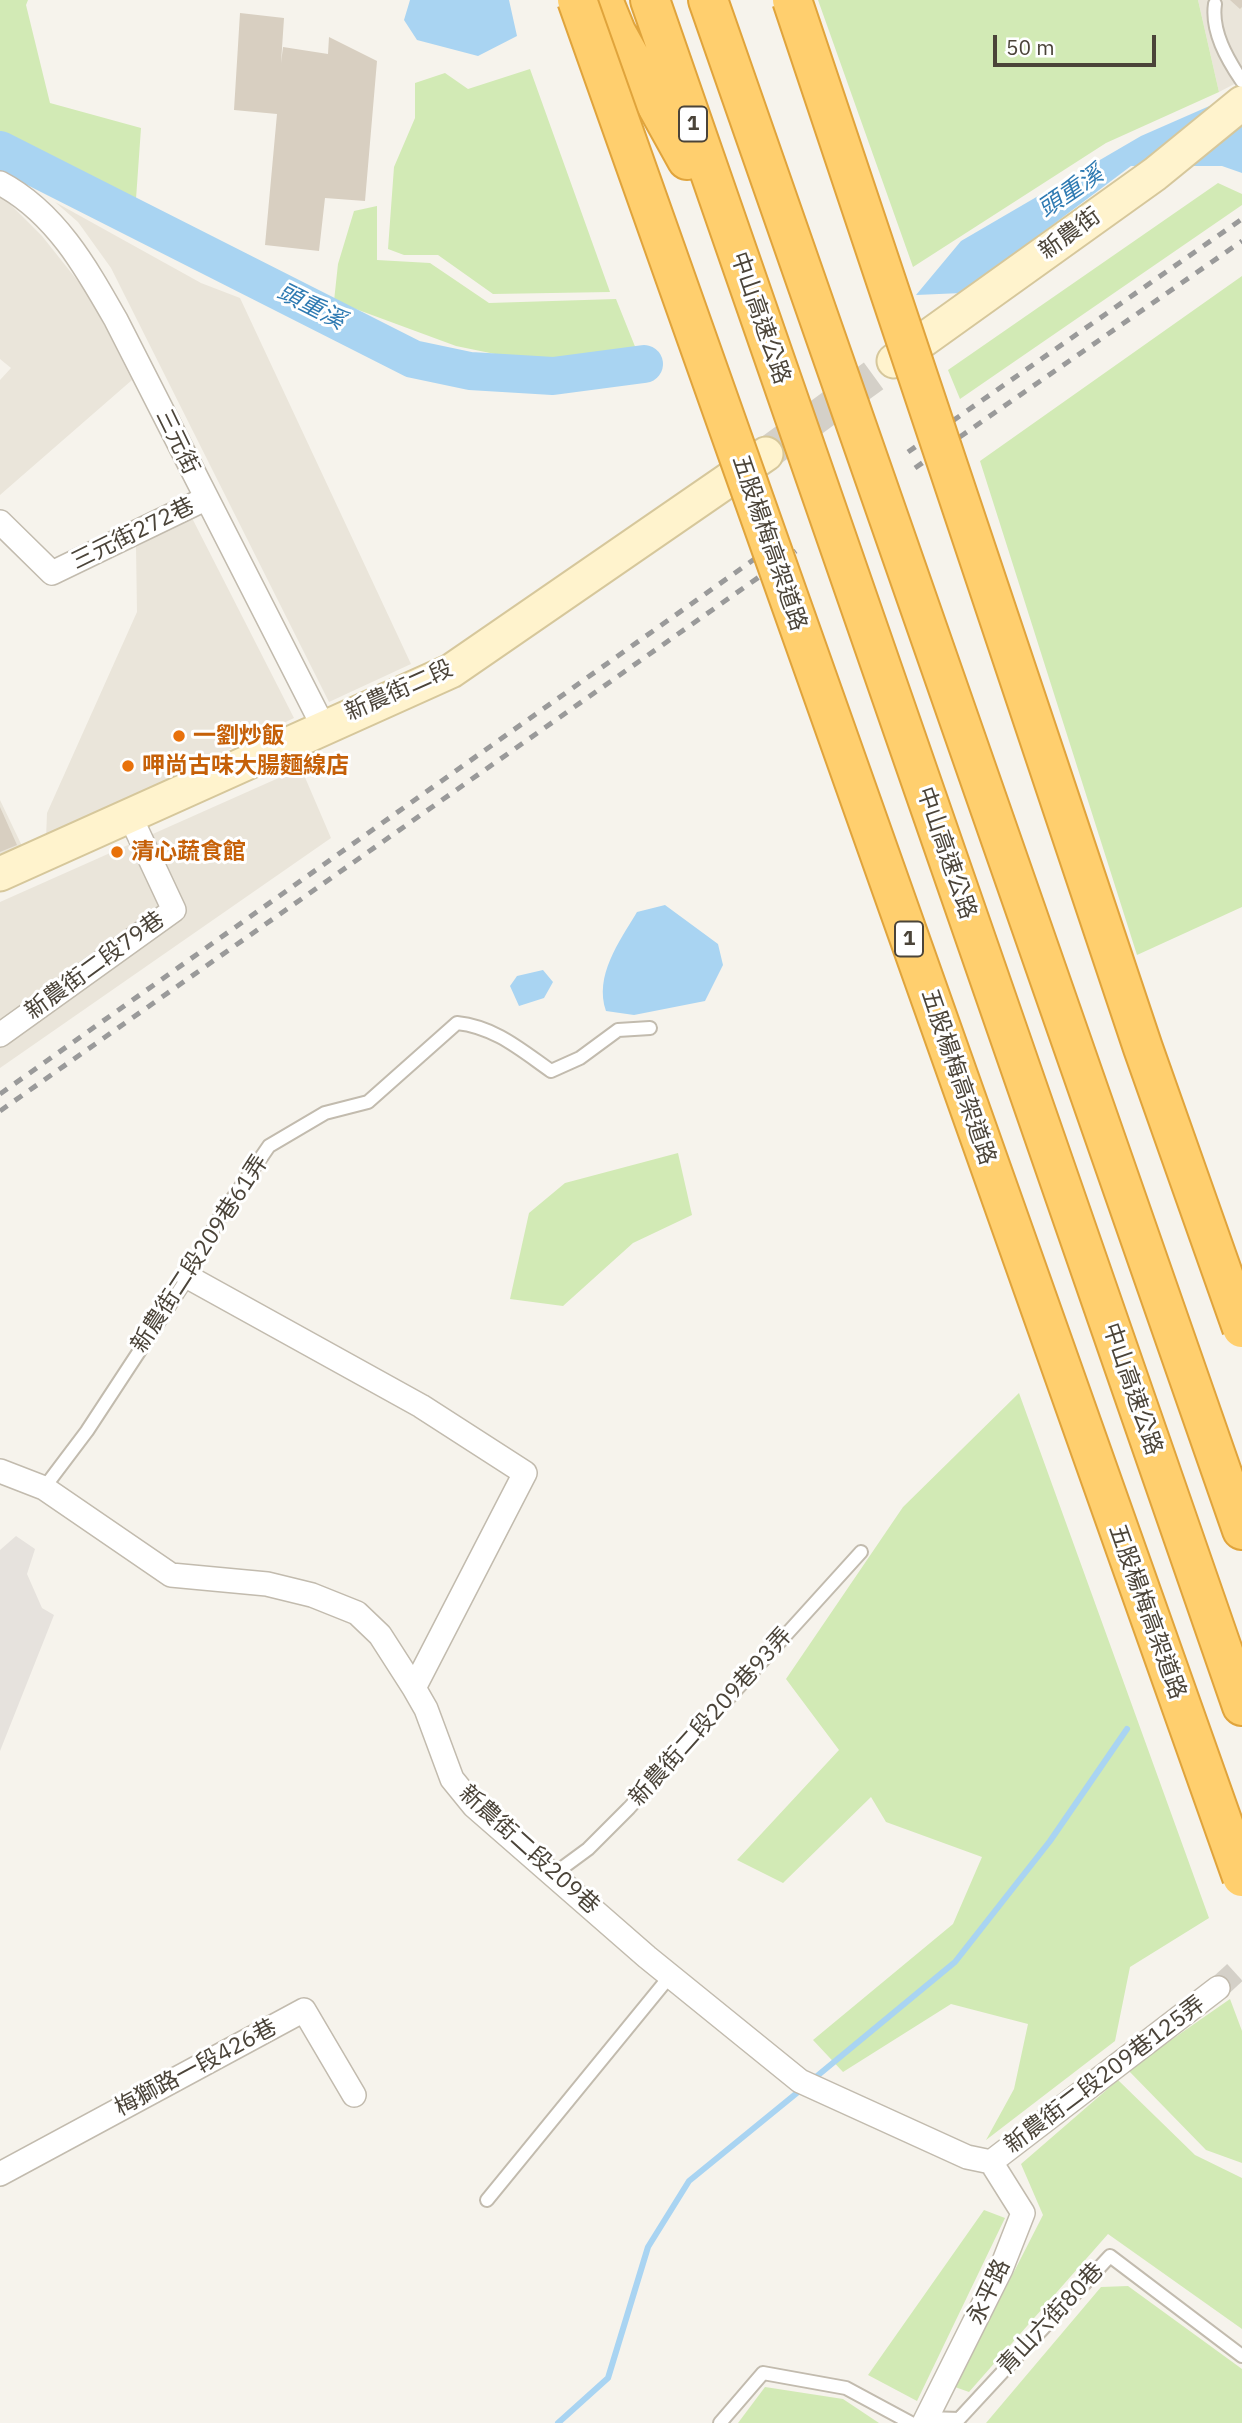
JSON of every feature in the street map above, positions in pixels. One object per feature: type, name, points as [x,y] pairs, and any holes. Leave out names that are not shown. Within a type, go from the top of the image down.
[{"type":"highway","name":"五股楊梅高架道路","points":[[577,0],[1242,1877]]},
{"type":"highway","points":[[603,0],[616,32],[736,247]]},
{"type":"highway","name":"中山高速公路","points":[[650,0],[1242,1706]]},
{"type":"highway","points":[[708,0],[1242,1530]]},
{"type":"highway","points":[[722,0],[747,109]]},
{"type":"highway","points":[[792,0],[1134,1021],[1242,1328]]},
{"type":"street","name":"新農街","points":[[894,361],[1155,174],[1242,103]]},
{"type":"street","name":"三元街","points":[[0,183],[37,209],[61,233],[90,274],[323,726]]},
{"type":"street","name":"新農街二段","points":[[0,874],[323,726],[451,671],[766,454]]},
{"type":"street","name":"三元街272巷","points":[[0,522],[52,573],[205,499]]},
{"type":"street","name":"新農街二段79巷","points":[[0,1035],[174,910],[130,816]]},
{"type":"street","points":[[188,1277],[421,1406],[525,1474],[414,1688]]},
{"type":"street","name":"新農街二段209巷","points":[[0,1471],[44,1488],[171,1575],[267,1584],[312,1595],[357,1612],[380,1635],[414,1688],[426,1709],[452,1779],[474,1806],[670,1976],[800,2081],[967,2157],[991,2162]]},
{"type":"street","name":"新農街二段209巷125弄","points":[[991,2162],[1218,1988]]},
{"type":"street","name":"梅獅路一段426巷","points":[[0,2174],[304,2010],[354,2095]]},
{"type":"street","name":"永平路","points":[[921,2421],[1000,2269],[1023,2214],[991,2162]]},
{"type":"lane","points":[[1215,4],[1213,21],[1242,81]]},
{"type":"lane","name":"新農街二段209巷61弄","points":[[44,1488],[87,1431],[188,1277],[220,1217],[269,1146],[325,1113],[368,1102],[457,1023],[480,1026],[507,1039],[551,1071],[580,1058],[618,1030],[650,1028]]},
{"type":"lane","name":"新農街二段209巷93弄","points":[[554,1874],[588,1849],[629,1808],[861,1552]]},
{"type":"lane","points":[[487,2200],[670,1976]]},
{"type":"lane","name":"青山六街80巷","points":[[921,2421],[959,2419],[1110,2256],[1242,2356]]},
{"type":"lane","points":[[720,2423],[763,2373],[846,2388],[921,2421]]},
{"type":"shaded area","points":[[1198,0],[1242,0],[1242,80],[1219,92]]},
{"type":"shaded area","points":[[0,194],[42,236],[89,295],[132,380],[0,495],[0,380],[11,368],[0,359]]},
{"type":"shaded area","points":[[55,202],[201,283],[240,298],[411,664],[329,702],[111,268],[78,222]]},
{"type":"shaded area","points":[[192,518],[294,718],[46,839],[47,813],[137,612],[136,547]]},
{"type":"shaded area","points":[[301,768],[331,838],[0,1068],[0,902]]},
{"type":"shaded area","points":[[0,800],[23,848],[0,858]]},
{"type":"shaded area","points":[[16,1536],[35,1549],[27,1574],[42,1608],[54,1615],[0,1751],[0,1550]]},
{"type":"green space","points":[[0,0],[28,0],[26,5],[50,103],[141,128],[136,199],[0,132]]},
{"type":"green space","points":[[818,0],[1198,0],[1219,92],[1106,143],[913,267]]},
{"type":"green space","points":[[530,69],[610,292],[493,294],[438,255],[404,255],[388,249],[394,167],[415,118],[415,83],[445,73],[468,89]]},
{"type":"green space","points":[[1218,183],[1242,194],[1242,205],[960,399],[948,370]]},
{"type":"green space","points":[[377,206],[377,260],[430,263],[489,303],[616,299],[636,349],[529,361],[456,346],[334,301],[338,264],[354,211]]},
{"type":"green space","points":[[1242,276],[1242,907],[1137,955],[980,461]]},
{"type":"green space","points":[[678,1153],[692,1215],[633,1243],[563,1306],[510,1299],[529,1213],[565,1183]]},
{"type":"green space","points":[[1019,1393],[1209,1918],[1130,1967],[1115,2041],[986,2140],[1014,2089],[1028,2024],[951,2004],[843,2072],[813,2040],[953,1924],[982,1857],[886,1822],[871,1797],[783,1883],[737,1860],[839,1750],[786,1679],[903,1507]]},
{"type":"green space","points":[[1230,1999],[1242,2031],[1242,2163],[1206,2150],[1128,2070]]},
{"type":"green space","points":[[1118,2080],[1195,2155],[1242,2178],[1242,2329],[1108,2234],[969,2392],[955,2387],[1043,2215],[1021,2164]]},
{"type":"green space","points":[[984,2210],[1005,2218],[917,2401],[868,2375]]},
{"type":"green space","points":[[1128,2286],[1242,2369],[1242,2423],[986,2423],[1101,2287]]},
{"type":"green space","points":[[765,2387],[843,2399],[879,2423],[738,2423]]},
{"type":"water","points":[[410,0],[509,0],[517,36],[478,56],[417,40],[404,20]]},
{"type":"water","points":[[1214,104],[1242,107],[1242,173],[1222,166],[1131,166],[962,293],[916,295],[961,241],[1141,136]]},
{"type":"water","points":[[665,905],[718,944],[723,965],[705,1001],[634,1015],[606,1011],[603,985],[616,947],[637,912]]},
{"type":"water","points":[[543,970],[553,982],[544,998],[519,1006],[510,986],[517,976]]},
{"type":"building","points":[[1230,0],[1242,0],[1242,7],[1240,9]]},
{"type":"building","points":[[240,13],[284,18],[281,63],[283,47],[328,54],[329,37],[377,61],[365,201],[325,198],[319,251],[265,245],[277,114],[234,110]]},
{"type":"building","points":[[0,807],[17,845],[0,852]]},
{"type":"waterway","name":"頭重溪","points":[[0,150],[413,359],[470,371],[553,376],[644,364]]},
{"type":"waterway","points":[[811,2081],[955,1962],[1050,1841],[1127,1729]]},
{"type":"waterway","points":[[558,2423],[608,2378],[648,2247],[689,2181],[803,2088]]},
{"type":"tunnel","points":[[766,454],[894,361]]},
{"type":"tunnel","points":[[1218,1988],[1242,1966]]},
{"type":"railway","points":[[908,452],[1242,219]]},
{"type":"railway","points":[[915,468],[1242,241]]},
{"type":"railway","points":[[0,1094],[787,536]]},
{"type":"railway","points":[[0,1111],[796,551]]},
{"type":"place","name":"一劉炒飯","points":[[179,736]]},
{"type":"place","name":"呷尚古味大腸麵線店","points":[[128,766]]},
{"type":"place","name":"清心蔬食館","points":[[117,852]]}]
